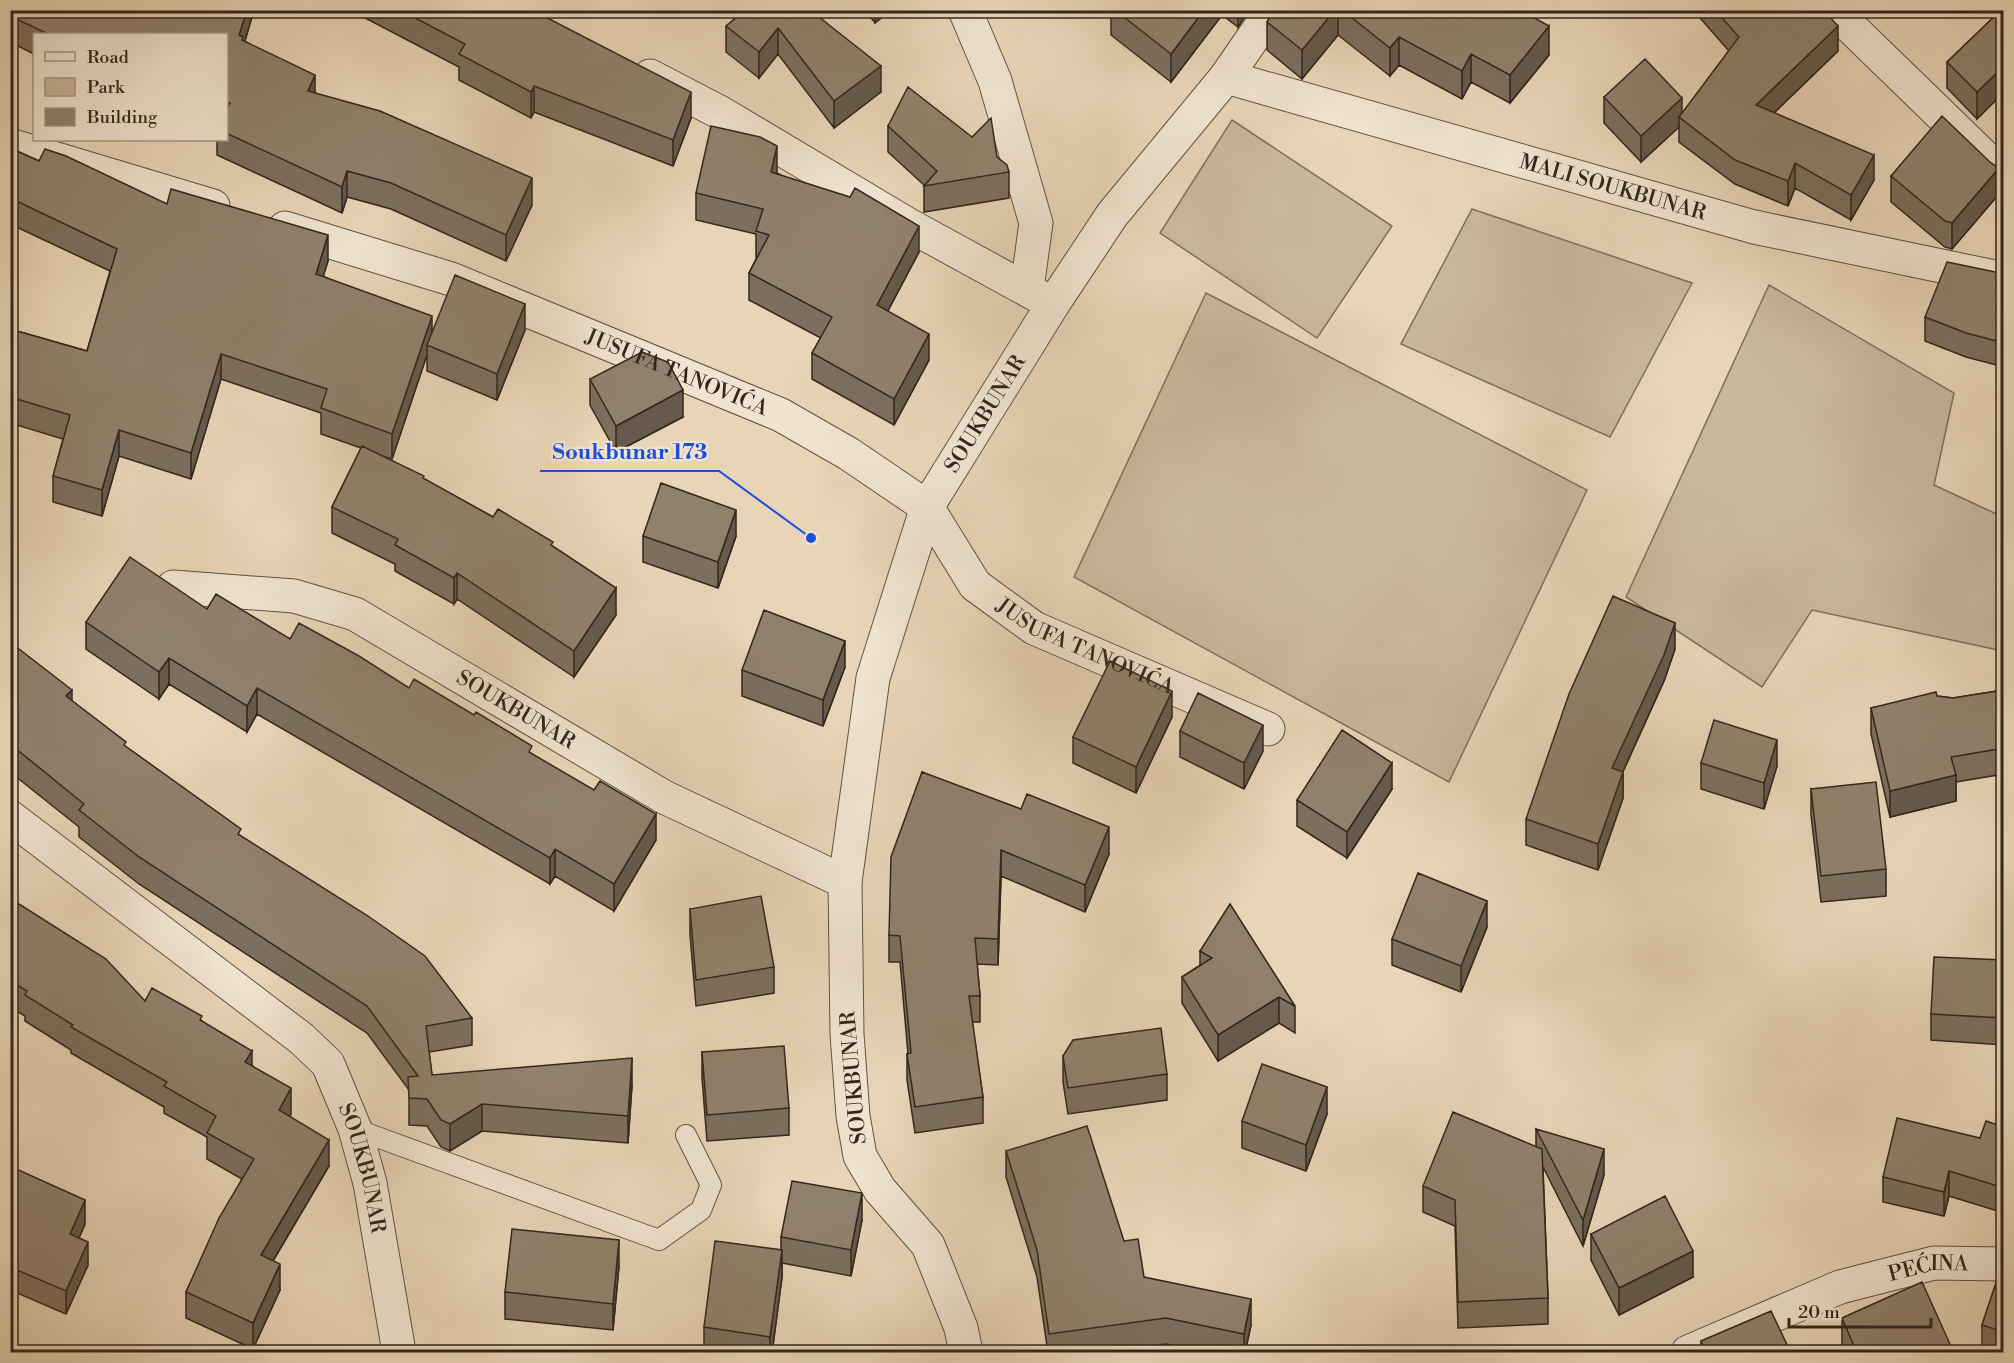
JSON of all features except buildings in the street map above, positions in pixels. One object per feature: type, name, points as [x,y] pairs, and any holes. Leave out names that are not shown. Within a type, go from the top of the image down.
[{"type":"street","points":[[965,10],[995,81],[1035,223],[1040,296]]},
{"type":"street","name":"SOUKBUNAR","points":[[966,1353],[961,1328],[928,1245],[880,1190],[860,1156],[853,1116],[846,1034],[845,882],[873,678],[927,507],[1040,296],[1112,215],[1226,77],[1272,10]]},
{"type":"street","points":[[1833,10],[2002,172]]},
{"type":"street","points":[[627,64],[721,113],[907,224],[1040,296]]},
{"type":"street","name":"MALI SOUKBUNAR","points":[[1226,77],[1754,227],[2004,279]]},
{"type":"street","name":"JUSUFA TANOVIĆA","points":[[10,145],[451,279],[690,376],[781,416],[849,454],[927,507],[975,585],[1034,628],[1268,729]]},
{"type":"street","name":"SOUKBUNAR","points":[[173,587],[294,596],[355,614],[664,797],[845,882]]},
{"type":"street","name":"SOUKBUNAR","points":[[10,817],[302,1039],[328,1064],[355,1130],[370,1183],[399,1353]]},
{"type":"street","name":"PEĆINA","points":[[1688,1353],[1840,1287],[1934,1263],[2004,1264]]},
{"type":"lane","points":[[355,1130],[659,1240],[701,1210],[711,1185],[686,1135]]},
{"type":"green space","points":[[1232,120],[1392,226],[1317,338],[1160,233]]},
{"type":"green space","points":[[1472,209],[1692,283],[1610,437],[1401,344]]},
{"type":"green space","points":[[1769,285],[1954,393],[1934,485],[2003,517],[2003,651],[1812,610],[1762,687],[1626,597]]},
{"type":"green space","points":[[1206,293],[1587,490],[1449,782],[1074,577]]},
{"type":"place","name":"Soukbunar 173","points":[[811,538]]}]
